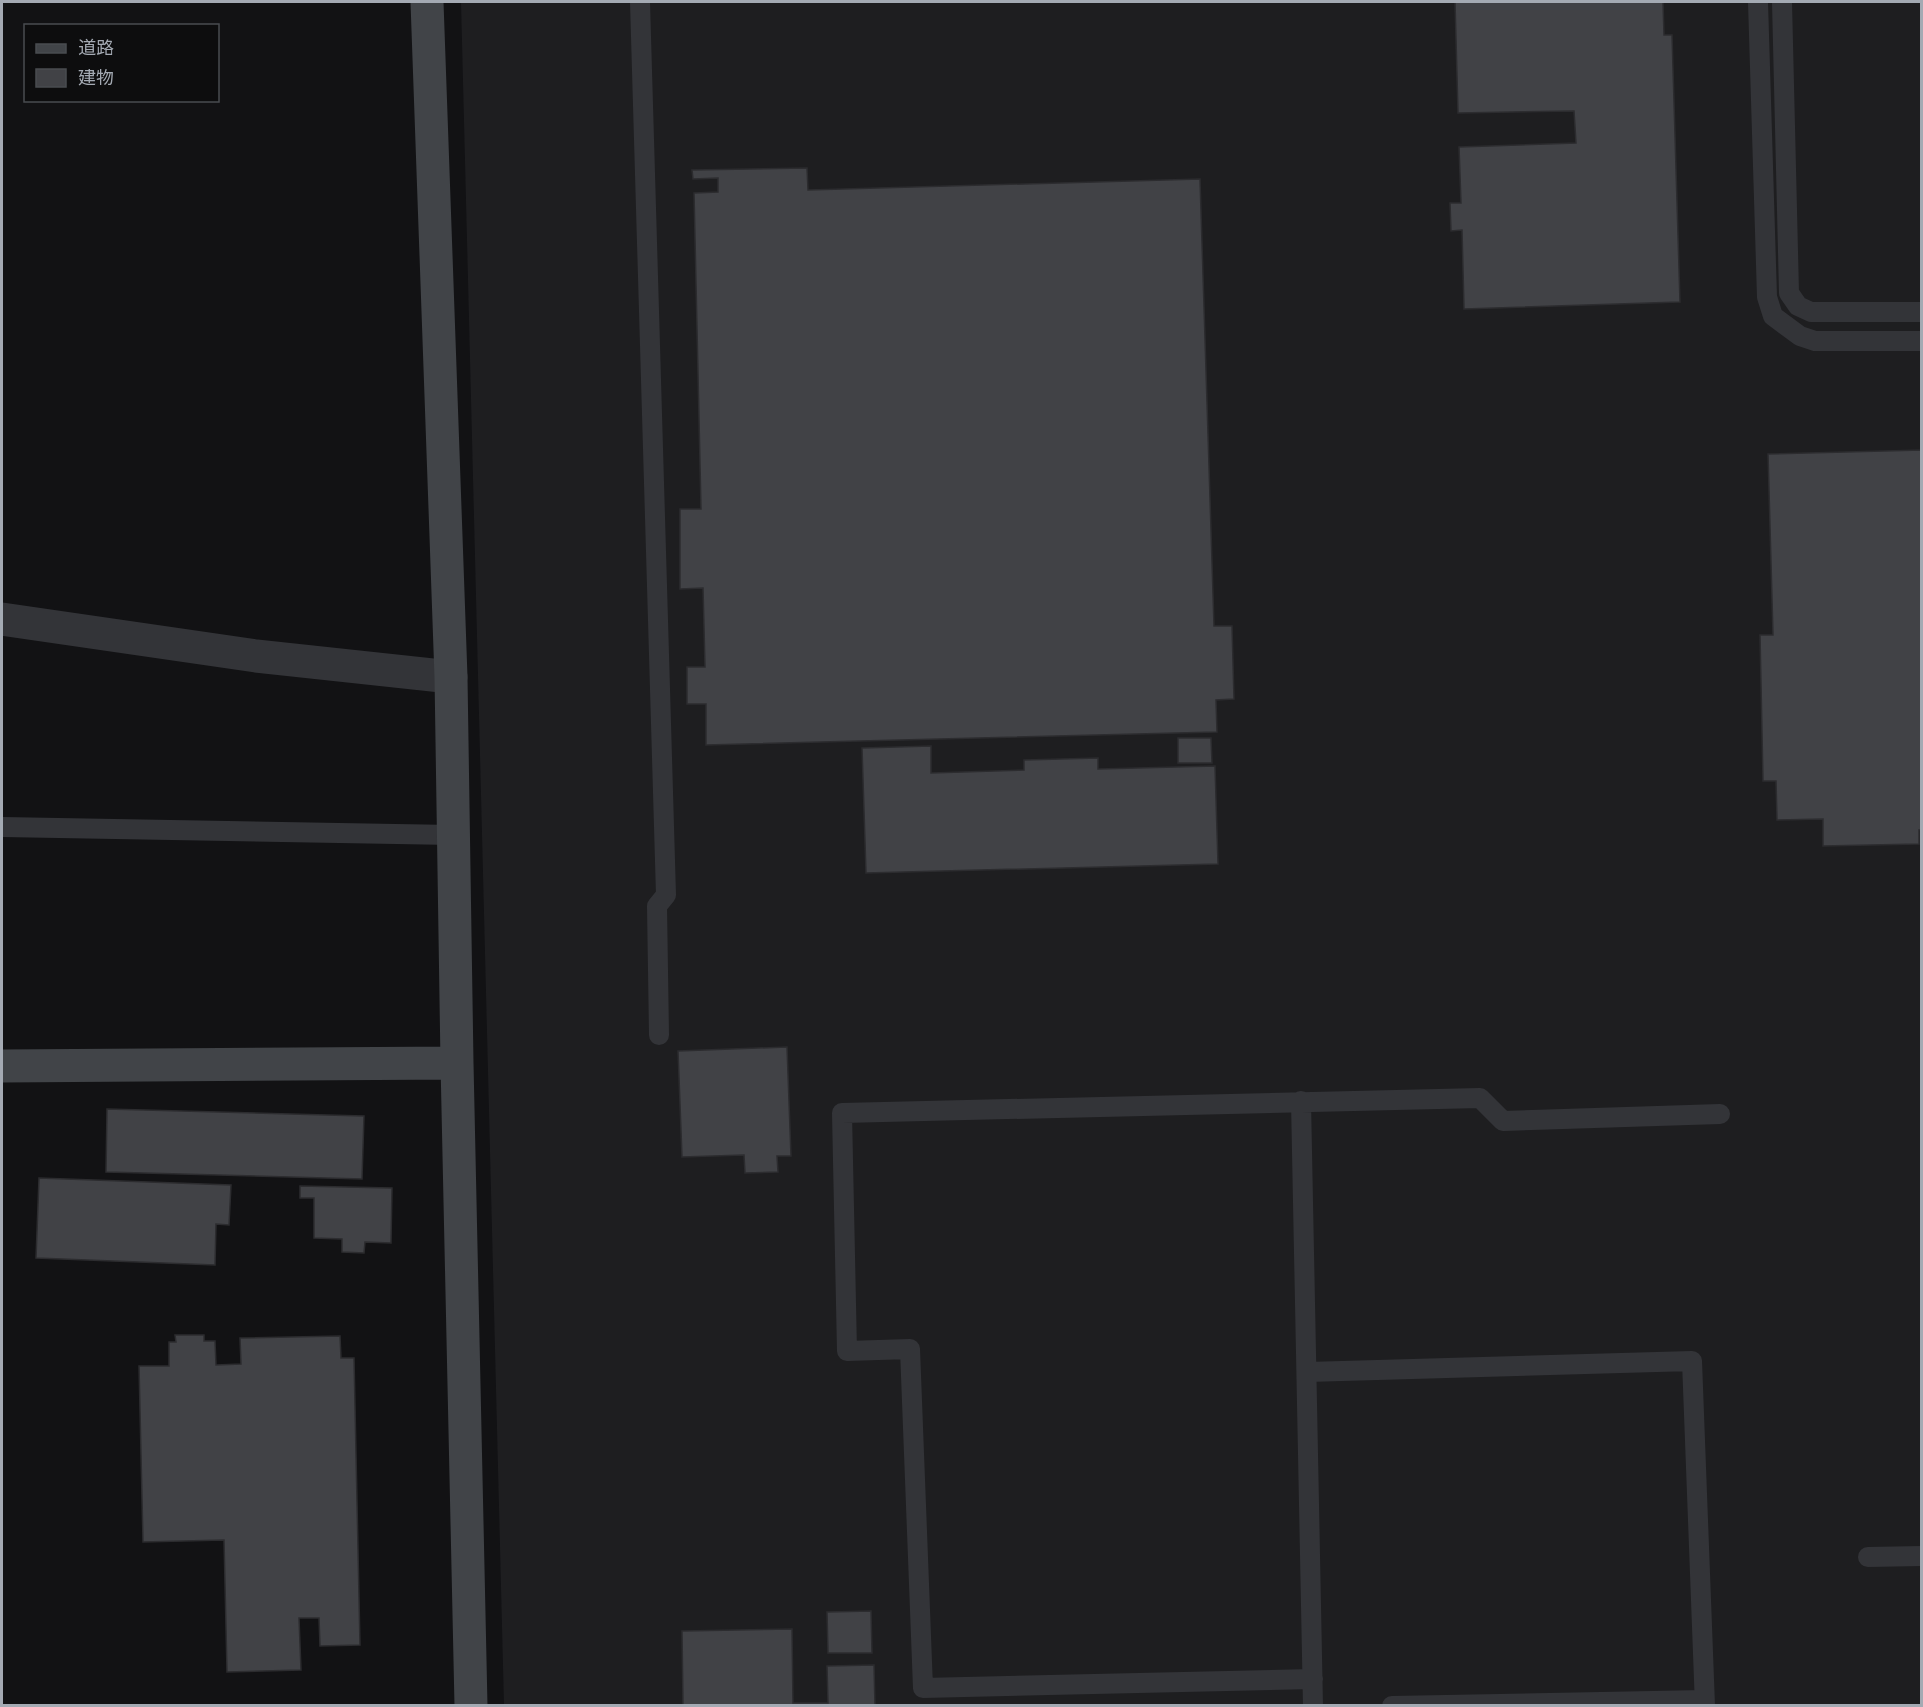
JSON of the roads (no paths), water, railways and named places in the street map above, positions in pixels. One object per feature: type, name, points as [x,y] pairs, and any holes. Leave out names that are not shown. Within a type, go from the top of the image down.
[{"type":"street","points":[[428,2],[451,677],[471,1706]]},
{"type":"street","points":[[2,619],[256,656],[451,677]]},
{"type":"street","points":[[2,1066],[457,1063]]},
{"type":"lane","points":[[640,2],[666,895],[657,906],[659,1035]]},
{"type":"lane","points":[[1758,2],[1767,297],[1773,316],[1800,336],[1815,341],[1922,341]]},
{"type":"lane","points":[[1782,2],[1789,293],[1797,306],[1811,312],[1922,312]]},
{"type":"lane","points":[[2,827],[453,835]]},
{"type":"lane","points":[[1313,1679],[923,1688],[910,1349],[847,1351],[842,1113],[1480,1098],[1503,1121],[1720,1114]]},
{"type":"lane","points":[[1301,1101],[1313,1706]]},
{"type":"lane","points":[[1307,1372],[1692,1360],[1705,1703],[1392,1706]]},
{"type":"lane","points":[[1868,1557],[1922,1556]]}]
